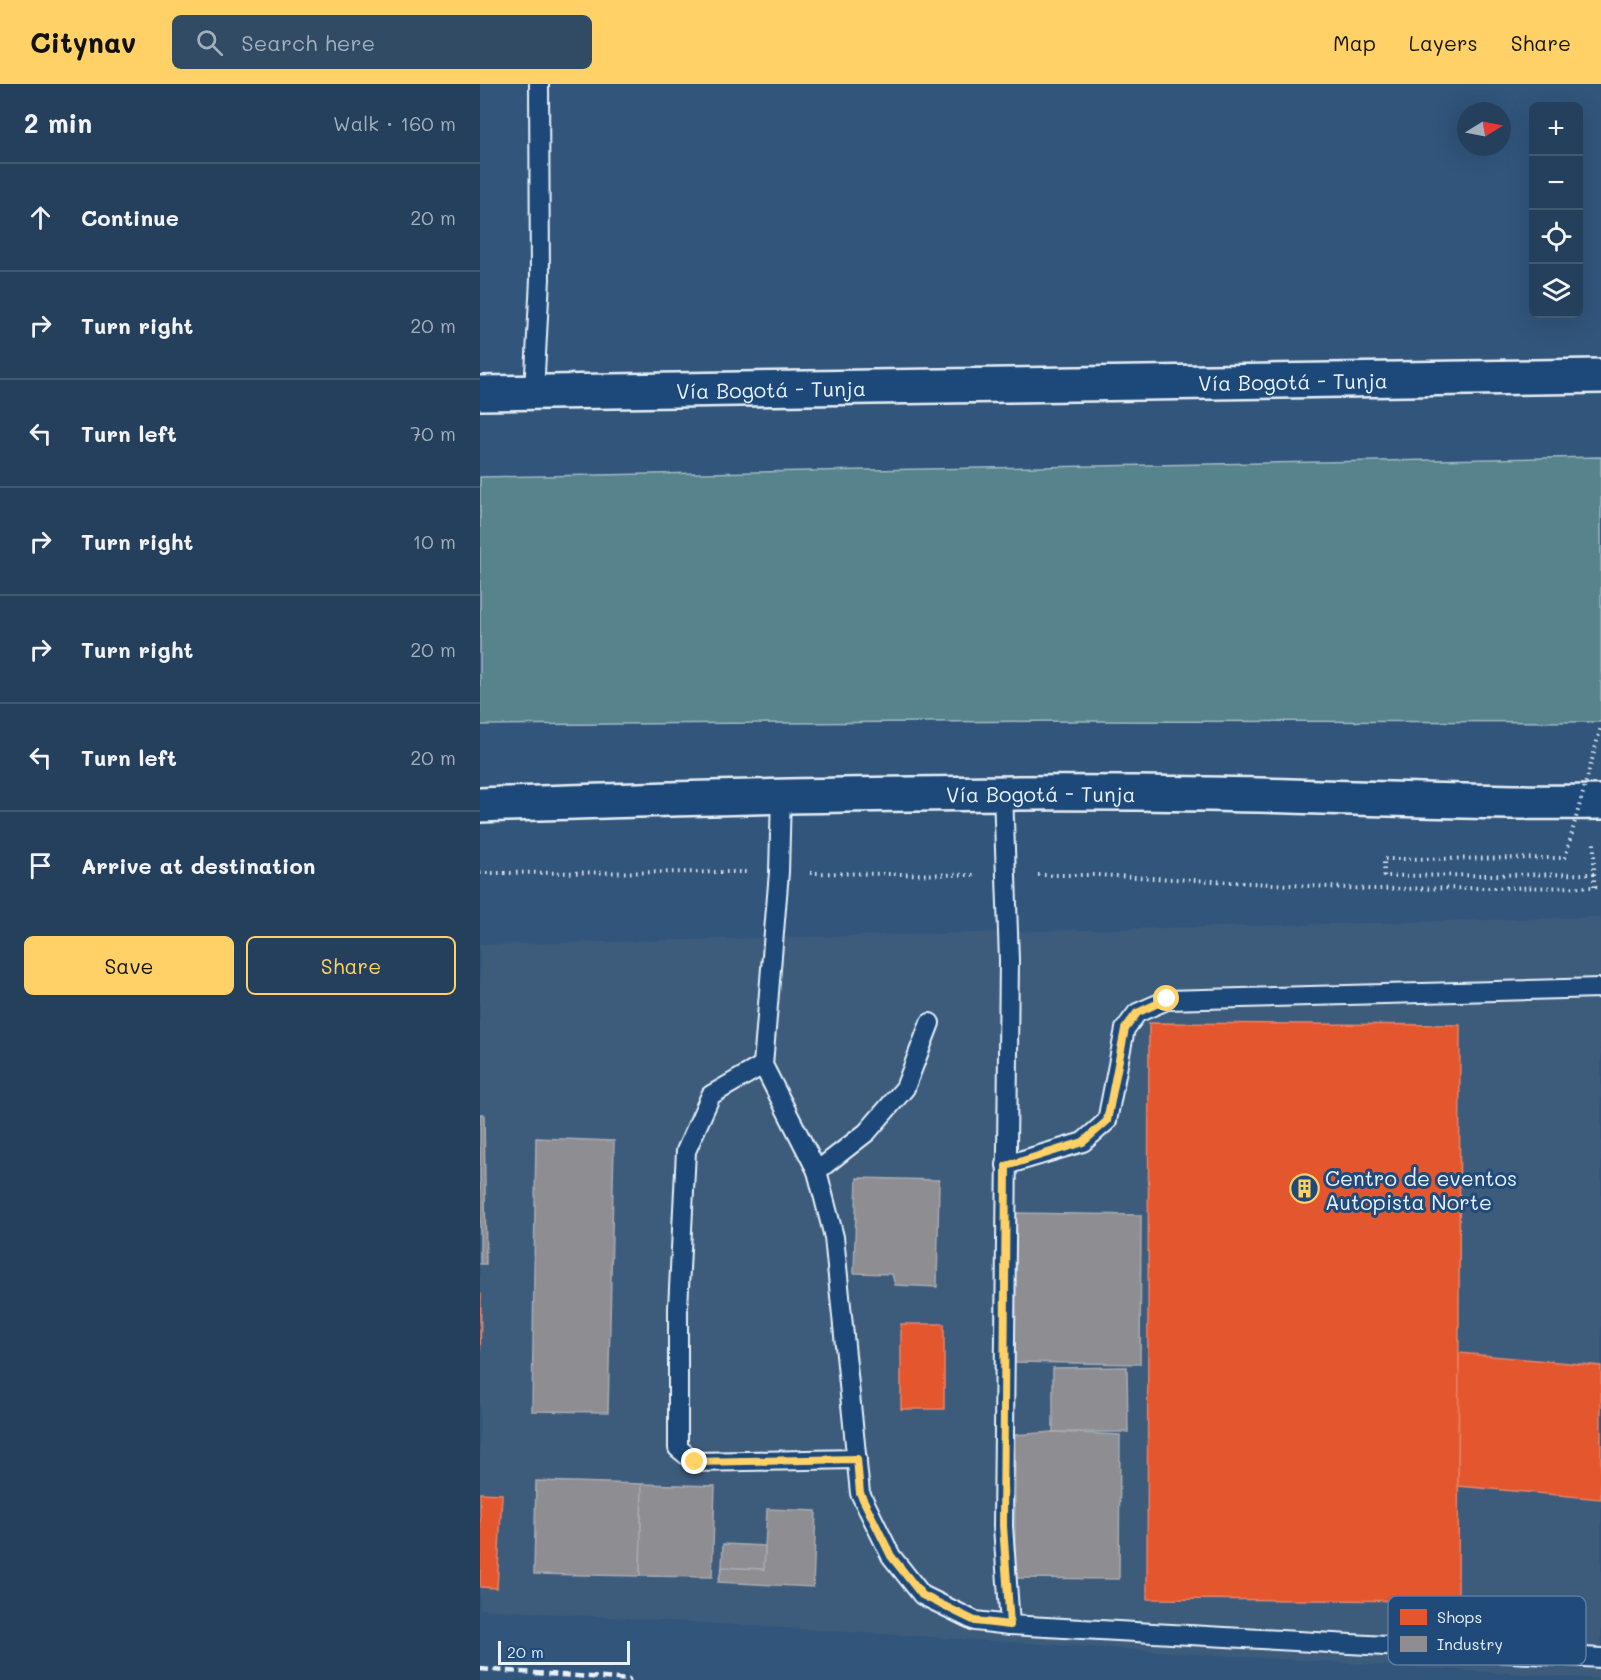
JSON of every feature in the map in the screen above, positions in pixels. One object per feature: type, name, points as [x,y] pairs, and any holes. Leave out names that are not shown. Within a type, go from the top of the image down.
[{"type":"highway","name":"Vía Bogotá - Tunja","points":[[480,393],[1601,376]]},
{"type":"highway","name":"Vía Bogotá - Tunja","points":[[480,805],[781,795],[1003,793],[1206,794],[1440,801],[1601,802]]},
{"type":"lane","points":[[534,392],[540,279],[539,84]]},
{"type":"lane","points":[[1003,793],[1009,960],[1003,1526],[1010,1625]]},
{"type":"lane","points":[[781,795],[778,872],[763,1065],[817,1171],[834,1237],[860,1493],[891,1556],[922,1595],[975,1621],[1010,1625],[1388,1646]]},
{"type":"lane","points":[[1006,1166],[1083,1142],[1107,1121],[1125,1029],[1137,1013],[1167,999],[1601,988]]},
{"type":"lane","points":[[817,1171],[867,1132],[905,1088],[930,1023]]},
{"type":"lane","points":[[763,1065],[711,1095],[686,1151],[678,1308],[678,1448],[695,1462],[857,1459]]},
{"type":"lane","points":[[1586,1657],[1601,1658]]},
{"type":"path","points":[[1594,874],[1384,876],[1384,859],[1565,858],[1601,727]]},
{"type":"shaded area","points":[[1601,917],[1601,1679],[480,1609],[480,945]]},
{"type":"green space","points":[[1601,457],[1601,722],[1077,721],[480,725],[480,477]]},
{"type":"building: Shops","name":"Centro de eventos Autopista Norte","points":[[1149,1023],[1460,1025],[1458,1596],[1388,1596],[1388,1601],[1147,1599]]},
{"type":"building: Shops","points":[[480,1294],[481,1294],[480,1375]]},
{"type":"building: Shops","points":[[901,1324],[944,1324],[944,1409],[901,1409]]},
{"type":"building: Shops","points":[[1459,1353],[1601,1366],[1601,1499],[1458,1486]]},
{"type":"building: Shops","points":[[480,1493],[502,1494],[497,1588],[480,1587]]},
{"type":"building: Industry","points":[[480,1114],[484,1114],[486,1264],[480,1264]]},
{"type":"building: Industry","points":[[536,1138],[614,1141],[608,1412],[532,1411]]},
{"type":"building: Industry","points":[[857,1178],[939,1180],[937,1287],[895,1285],[892,1274],[854,1273]]},
{"type":"building: Industry","points":[[1014,1213],[1141,1215],[1140,1364],[1012,1362]]},
{"type":"building: Industry","points":[[1127,1367],[1128,1432],[1053,1432],[1053,1368]]},
{"type":"building: Industry","points":[[1053,1432],[1120,1435],[1119,1579],[1015,1578],[1015,1435]]},
{"type":"building: Industry","points":[[536,1481],[642,1484],[640,1576],[534,1574]]},
{"type":"building: Industry","points":[[642,1484],[715,1486],[712,1577],[640,1576]]},
{"type":"building: Industry","points":[[767,1509],[816,1511],[813,1587],[718,1582],[722,1567],[764,1569]]},
{"type":"building: Industry","points":[[723,1544],[765,1546],[764,1569],[722,1567]]},
{"type":"railway","points":[[480,1669],[631,1680]]},
{"type":"place","name":"Centro de eventos Autopista Norte","points":[[1304,1189]]},
{"type":"route","points":[[695,1462],[857,1459],[860,1493],[891,1556],[922,1595],[975,1621],[1010,1625],[1003,1526],[1006,1166],[1083,1142],[1107,1121],[1125,1029],[1137,1013],[1167,999]]}]
